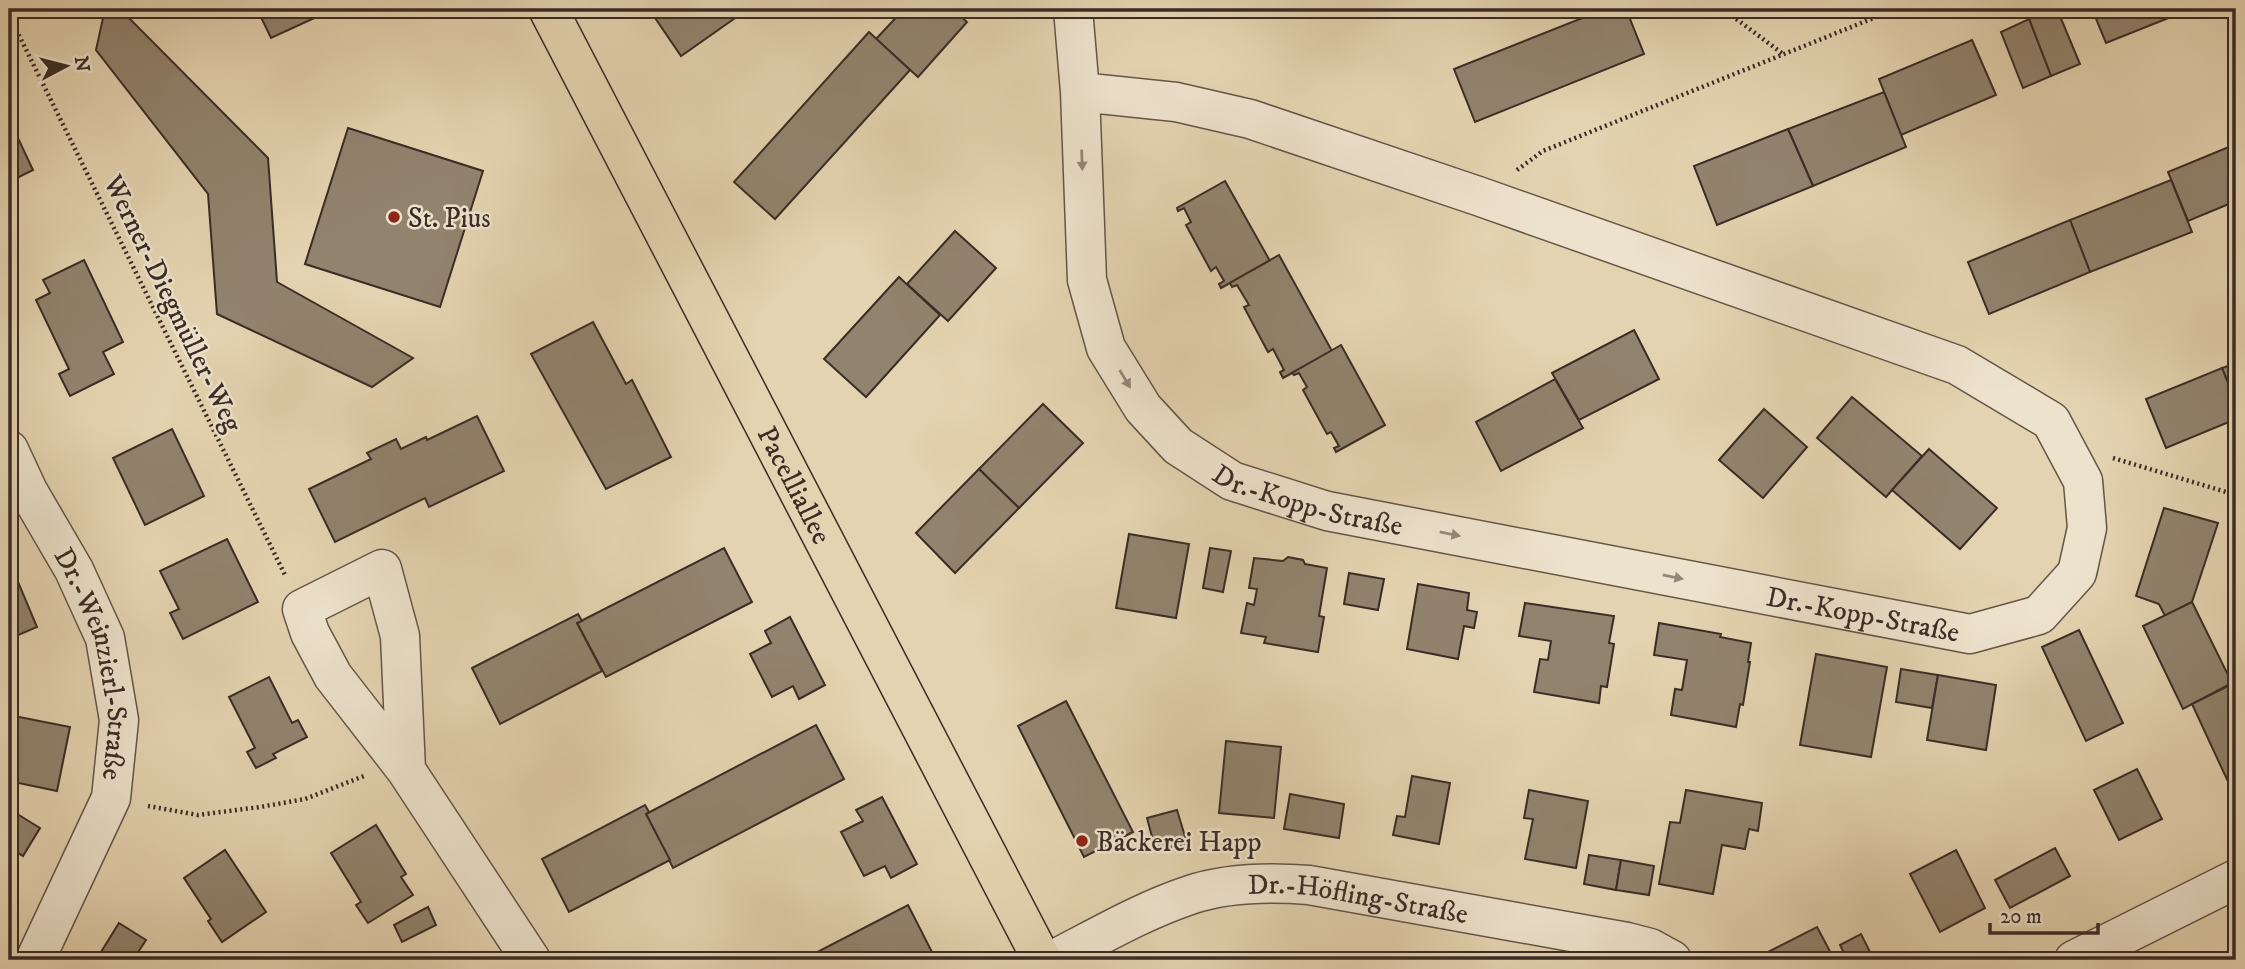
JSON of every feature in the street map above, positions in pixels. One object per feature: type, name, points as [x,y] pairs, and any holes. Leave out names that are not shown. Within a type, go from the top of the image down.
[{"type":"main road","name":"Pacelliallee","points":[[548,9],[1042,960]]},
{"type":"street","name":"Dr.-Kopp-Straße","points":[[1073,9],[1080,92],[1087,280],[1106,348],[1143,408],[1178,446],[1232,481],[1326,511],[1970,634],[2039,615],[2077,573],[2087,528],[2083,481],[2051,421],[1957,365],[1478,196],[1250,119],[1176,102],[1080,92]]},
{"type":"street","name":"Dr.-Weinzierl-Straße","points":[[9,450],[18,496],[74,570],[105,638],[119,720],[111,798],[35,960]]},
{"type":"street","points":[[406,769],[400,636],[382,569],[302,609],[310,633],[333,676],[406,769],[531,960]]},
{"type":"street","points":[[2074,960],[2236,878]]},
{"type":"street","name":"Dr.-Höfling-Straße","points":[[1053,960],[1149,911],[1192,894],[1238,885],[1274,882],[1309,885],[1628,942],[1650,948],[1672,960]]},
{"type":"path","points":[[1723,9],[1784,55]]},
{"type":"path","points":[[1478,196],[1543,151],[1896,9]]},
{"type":"path","name":"Werner-Diegmüller-Weg","points":[[9,15],[302,609]]},
{"type":"path","points":[[2109,457],[2236,495]]},
{"type":"path","points":[[111,798],[198,815],[305,799],[377,772],[406,769]]},
{"type":"building","points":[[105,9],[120,9],[268,158],[277,282],[413,358],[372,387],[217,314],[208,194],[96,50]]},
{"type":"building","points":[[257,9],[334,9],[271,38]]},
{"type":"building","points":[[649,9],[748,9],[681,56]]},
{"type":"building","points":[[904,9],[952,9],[967,22],[918,77],[876,39]]},
{"type":"building","points":[[1605,9],[1626,9],[1644,54],[1475,122],[1454,69]]},
{"type":"building","points":[[2057,9],[2080,64],[2051,76],[2029,19]]},
{"type":"building","points":[[2092,9],[2191,9],[2106,43]]},
{"type":"building","points":[[2029,19],[2051,76],[2023,88],[2001,32]]},
{"type":"building","points":[[869,32],[910,70],[775,219],[734,182]]},
{"type":"building","points":[[1972,40],[1996,95],[1901,135],[1879,79]]},
{"type":"building","points":[[1884,92],[1906,147],[1813,186],[1788,129]]},
{"type":"building","points":[[9,119],[33,170],[9,182]]},
{"type":"building","name":"St. Pius","points":[[348,128],[483,171],[440,307],[305,264]]},
{"type":"building","points":[[1788,129],[1813,186],[1717,225],[1694,166]]},
{"type":"building","points":[[2236,144],[2236,201],[2188,221],[2168,172]]},
{"type":"building","points":[[2171,180],[2192,232],[2090,272],[2070,220]]},
{"type":"building","points":[[1225,181],[1270,261],[1221,288],[1219,284],[1224,281],[1216,267],[1211,271],[1186,225],[1191,222],[1184,208],[1178,211],[1177,208]]},
{"type":"building","points":[[2070,220],[2090,272],[1989,314],[1968,262]]},
{"type":"building","points":[[955,231],[996,268],[948,321],[907,284]]},
{"type":"building","points":[[1279,255],[1332,351],[1283,378],[1280,372],[1284,370],[1273,349],[1268,352],[1244,307],[1249,305],[1237,285],[1232,287],[1230,283]]},
{"type":"building","points":[[84,260],[123,342],[103,352],[114,374],[70,396],[59,374],[69,369],[36,300],[50,293],[43,280]]},
{"type":"building","points":[[899,277],[940,315],[866,397],[824,359]]},
{"type":"building","points":[[593,322],[626,384],[632,380],[671,457],[606,489],[531,354]]},
{"type":"building","points":[[1634,330],[1659,379],[1579,420],[1552,373]]},
{"type":"building","points":[[1341,345],[1385,425],[1336,452],[1334,448],[1339,446],[1331,432],[1327,434],[1303,390],[1307,387],[1299,373],[1292,373]]},
{"type":"building","points":[[2236,363],[2236,403],[2222,368]]},
{"type":"building","points":[[2222,368],[2236,403],[2236,419],[2166,448],[2146,399]]},
{"type":"building","points":[[1555,379],[1583,428],[1501,471],[1476,422]]},
{"type":"building","points":[[1852,397],[1922,456],[1886,497],[1817,438]]},
{"type":"building","points":[[1043,404],[1083,443],[1019,508],[979,469]]},
{"type":"building","points":[[1764,409],[1807,447],[1763,498],[1719,460]]},
{"type":"building","points":[[477,416],[504,471],[429,507],[425,498],[335,542],[309,489],[371,459],[367,453],[396,439],[401,449],[426,437],[427,440]]},
{"type":"building","points":[[172,429],[204,496],[145,525],[113,458]]},
{"type":"building","points":[[1929,449],[1997,508],[1960,549],[1892,490]]},
{"type":"building","points":[[979,469],[1019,508],[955,573],[916,533]]},
{"type":"building","points":[[2164,508],[2218,523],[2192,602],[2165,616],[2159,604],[2136,596]]},
{"type":"building","points":[[1129,534],[1189,544],[1176,618],[1116,608]]},
{"type":"building","points":[[227,539],[258,602],[183,639],[170,613],[179,609],[160,571]]},
{"type":"building","points":[[724,548],[752,602],[606,677],[577,623]]},
{"type":"building","points":[[1210,548],[1231,551],[1223,592],[1203,588]]},
{"type":"building","points":[[1288,557],[1303,560],[1305,564],[1327,568],[1319,616],[1324,617],[1318,652],[1264,643],[1266,637],[1241,633],[1247,603],[1254,605],[1257,589],[1249,588],[1254,558],[1283,561]]},
{"type":"building","points":[[13,570],[37,627],[9,639],[9,572]]},
{"type":"building","points":[[1349,573],[1384,579],[1378,610],[1344,604]]},
{"type":"building","points":[[1418,584],[1469,593],[1467,610],[1477,612],[1474,628],[1464,626],[1458,659],[1407,649]]},
{"type":"building","points":[[2192,602],[2232,683],[2183,709],[2143,626]]},
{"type":"building","points":[[1525,603],[1614,616],[1609,643],[1614,644],[1607,687],[1601,686],[1599,703],[1534,692],[1540,659],[1548,660],[1551,641],[1519,636]]},
{"type":"building","points":[[578,614],[582,621],[577,623],[602,671],[500,724],[472,668]]},
{"type":"building","points":[[790,617],[825,685],[799,699],[793,686],[772,697],[750,654],[771,643],[765,631]]},
{"type":"building","points":[[1659,623],[1721,634],[1720,637],[1751,643],[1743,705],[1740,704],[1736,727],[1671,715],[1675,689],[1682,690],[1687,660],[1654,655]]},
{"type":"building","points":[[2079,630],[2123,723],[2086,741],[2042,647]]},
{"type":"building","points":[[1816,654],[1887,667],[1871,757],[1800,745]]},
{"type":"building","points":[[1901,669],[1938,675],[1932,708],[1896,702]]},
{"type":"building","points":[[1938,675],[1996,685],[1986,750],[1927,740]]},
{"type":"building","points":[[269,677],[292,723],[298,720],[307,737],[273,754],[276,758],[256,768],[247,752],[255,748],[229,697]]},
{"type":"building","points":[[2236,682],[2236,783],[2230,786],[2192,704]]},
{"type":"building","points":[[1066,701],[1133,832],[1084,857],[1018,726]]},
{"type":"building","points":[[14,716],[70,727],[57,791],[9,781],[9,742]]},
{"type":"building","points":[[816,725],[844,779],[673,868],[646,814]]},
{"type":"building","points":[[1226,741],[1281,747],[1274,818],[1219,813]]},
{"type":"building","points":[[2137,769],[2162,819],[2119,840],[2094,790]]},
{"type":"building","points":[[1412,776],[1450,783],[1439,844],[1393,835],[1397,816],[1405,817]]},
{"type":"building","points":[[1529,790],[1588,801],[1576,868],[1525,859],[1533,819],[1524,818]]},
{"type":"building","points":[[1686,790],[1762,803],[1758,831],[1749,829],[1745,849],[1722,845],[1713,894],[1659,884],[1670,822],[1680,823]]},
{"type":"building","points":[[1290,794],[1344,804],[1339,838],[1284,829]]},
{"type":"building","points":[[882,797],[917,864],[891,878],[885,866],[864,876],[841,832],[863,821],[856,810]]},
{"type":"building","points":[[645,805],[649,812],[646,814],[670,860],[569,912],[542,859]]},
{"type":"building","points":[[9,809],[40,828],[23,856],[9,847]]},
{"type":"building","points":[[1177,810],[1187,843],[1156,852],[1147,818]]},
{"type":"building","points":[[376,825],[406,874],[401,877],[413,895],[368,923],[356,905],[361,902],[331,853]]},
{"type":"building","points":[[2055,848],[2070,876],[2010,908],[1995,880]]},
{"type":"building","points":[[225,850],[266,912],[222,942],[208,921],[211,919],[184,878]]},
{"type":"building","points":[[1956,850],[1985,908],[1940,932],[1910,874]]},
{"type":"building","points":[[1589,855],[1621,860],[1616,890],[1584,884]]},
{"type":"building","points":[[1621,860],[1654,866],[1649,895],[1616,890]]},
{"type":"building","points":[[908,905],[935,958],[802,960]]},
{"type":"building","points":[[428,907],[436,925],[402,942],[394,925]]},
{"type":"building","points":[[119,923],[146,940],[133,960],[96,960]]},
{"type":"building","points":[[1817,927],[1833,957],[1843,951],[1840,945],[1861,934],[1874,960],[1772,960],[1768,952]]},
{"type":"place","name":"St. Pius","points":[[394,217]]},
{"type":"place","name":"Bäckerei Happ","points":[[1082,841]]}]
